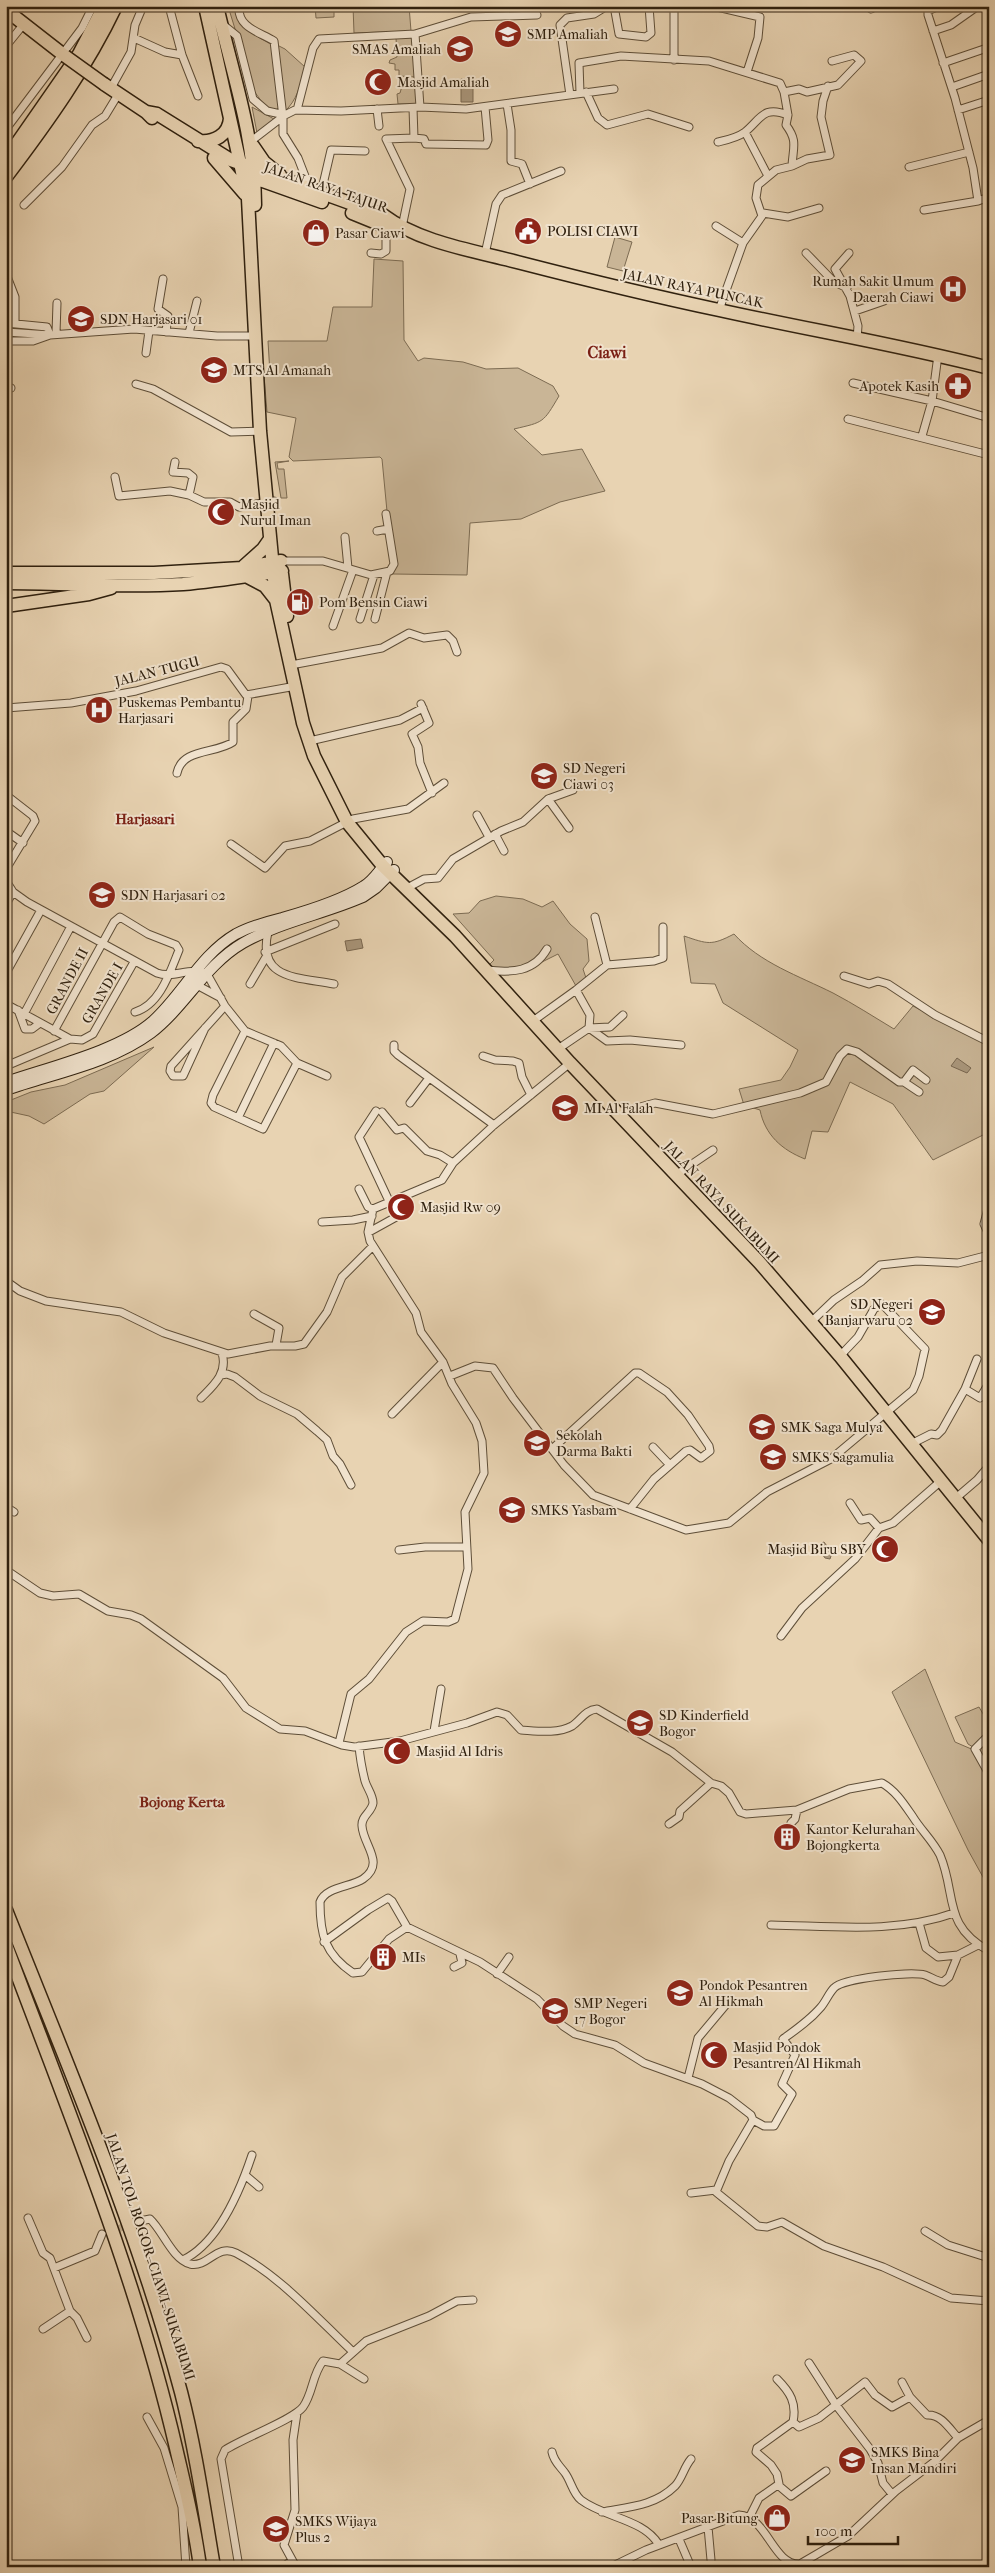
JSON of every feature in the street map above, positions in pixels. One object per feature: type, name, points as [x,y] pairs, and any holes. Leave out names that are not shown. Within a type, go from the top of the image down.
[{"type":"highway","points":[[6,159],[79,54],[104,6]]},
{"type":"highway","points":[[6,177],[85,64],[116,6]]},
{"type":"highway","points":[[198,6],[216,55]]},
{"type":"highway","points":[[204,6],[230,114],[248,171]]},
{"type":"highway","points":[[217,6],[250,142],[248,171]]},
{"type":"highway","name":"JALAN RAYA TAJUR","points":[[6,10],[63,54],[153,118],[214,158],[285,184],[379,224],[395,225]]},
{"type":"highway","name":"JALAN RAYA TAJUR","points":[[146,112],[156,114],[248,171]]},
{"type":"highway","points":[[198,141],[210,141],[223,135],[229,126],[230,114]]},
{"type":"highway","points":[[250,142],[264,162],[285,184],[278,190],[266,195],[255,212]]},
{"type":"highway","points":[[214,158],[232,177],[248,199]]},
{"type":"highway","name":"JALAN RAYA SUKABUMI","points":[[248,171],[254,336],[260,431],[277,566],[296,686],[314,756],[350,820],[389,868],[487,970],[570,1063],[759,1262],[840,1356],[989,1540]]},
{"type":"highway","name":"JALAN RAYA SUKABUMI","points":[[248,171],[255,212],[264,424],[270,502],[270,539],[277,566],[276,600],[293,664]]},
{"type":"highway","name":"JALAN RAYA TAJUR","points":[[285,184],[316,191],[383,214],[395,225]]},
{"type":"highway","name":"JALAN RAYA PUNCAK","points":[[395,225],[485,254],[719,310],[938,355],[989,368]]},
{"type":"highway","points":[[243,572],[270,539]]},
{"type":"highway","points":[[6,584],[86,583],[120,586],[184,584],[277,566]]},
{"type":"highway","points":[[6,572],[243,572],[265,586],[276,600]]},
{"type":"highway","points":[[6,606],[89,594],[120,586]]},
{"type":"highway","name":"JALAN RAYA SUKABUMI","points":[[296,686],[314,740],[350,820]]},
{"type":"highway","name":"JALAN RAYA SUKABUMI","points":[[389,868],[409,887],[417,898]]},
{"type":"highway","name":"JALAN TOL BOGOR–CIAWI–SUKABUMI","points":[[6,1910],[112,2178],[154,2303],[183,2402],[196,2462],[214,2567]]},
{"type":"highway","name":"JALAN TOL BOGOR–CIAWI–SUKABUMI","points":[[6,1945],[136,2298],[168,2413],[196,2537],[200,2567]]},
{"type":"street","points":[[6,129],[82,28],[93,6]]},
{"type":"street","points":[[24,205],[62,167],[92,125],[105,116],[111,88],[128,60],[134,38],[135,25],[143,6]]},
{"type":"street","points":[[169,6],[182,55],[198,96]]},
{"type":"street","points":[[239,6],[240,16],[246,25],[274,41],[284,137],[316,191]]},
{"type":"street","points":[[570,95],[559,29],[562,22],[571,17],[595,14],[607,6]]},
{"type":"street","points":[[614,6],[619,34],[646,37],[650,33],[648,6]]},
{"type":"street","points":[[674,6],[674,60]]},
{"type":"street","points":[[713,6],[760,17],[758,38],[747,72]]},
{"type":"street","points":[[933,30],[951,25],[978,6]]},
{"type":"street","points":[[937,7],[927,13],[952,87],[969,152],[978,201]]},
{"type":"street","points":[[297,110],[313,48],[318,40],[415,34],[471,17],[537,14]]},
{"type":"street","points":[[221,23],[237,36],[253,99],[267,111],[283,115]]},
{"type":"street","points":[[6,46],[23,25]]},
{"type":"street","points":[[414,138],[417,108],[415,34]]},
{"type":"street","points":[[134,38],[165,52],[182,55]]},
{"type":"street","points":[[943,63],[987,48]]},
{"type":"street","points":[[784,92],[799,89],[807,92],[841,84],[861,61],[854,55],[832,61]]},
{"type":"street","points":[[689,126],[648,114],[607,126],[598,118],[583,93],[579,63],[621,56],[709,61],[780,83],[784,92],[788,115],[786,126],[792,133],[795,142],[792,166]]},
{"type":"street","points":[[565,64],[575,64]]},
{"type":"street","points":[[952,87],[989,74]]},
{"type":"street","points":[[763,213],[757,202],[755,192],[758,185],[768,176],[779,169],[792,166],[806,158],[830,155],[821,117],[822,101],[828,86]]},
{"type":"street","points":[[250,142],[283,115],[297,110],[485,107],[614,89]]},
{"type":"street","points":[[958,110],[989,100]]},
{"type":"street","points":[[507,104],[512,130],[511,160],[522,164],[530,184]]},
{"type":"street","points":[[371,253],[381,254],[386,251],[410,189],[386,139],[414,138],[424,139],[426,144],[486,145],[488,140],[485,107]]},
{"type":"street","points":[[377,109],[379,126]]},
{"type":"street","points":[[718,142],[745,132],[757,119],[768,112],[778,111],[788,115]]},
{"type":"street","points":[[745,132],[768,176]]},
{"type":"street","points":[[316,191],[331,150],[365,151]]},
{"type":"street","points":[[909,167],[969,152]]},
{"type":"street","points":[[485,254],[498,201],[505,193],[561,171]]},
{"type":"street","points":[[924,210],[989,198]]},
{"type":"street","points":[[763,213],[788,217],[818,208]]},
{"type":"street","points":[[719,310],[742,243],[763,213]]},
{"type":"street","points":[[716,226],[742,243]]},
{"type":"street","points":[[806,253],[833,281],[848,289]]},
{"type":"street","points":[[849,253],[835,269],[848,289],[855,312],[858,326],[856,339]]},
{"type":"street","points":[[6,274],[15,297],[15,324]]},
{"type":"street","points":[[163,279],[158,309],[168,316],[166,332]]},
{"type":"street","points":[[189,333],[197,301]]},
{"type":"street","points":[[855,312],[884,301]]},
{"type":"street","points":[[53,334],[56,303]]},
{"type":"street","points":[[6,323],[47,327],[53,334]]},
{"type":"street","points":[[6,332],[53,334],[134,329],[254,336]]},
{"type":"street","points":[[146,353],[150,331]]},
{"type":"street","points":[[6,341],[33,341],[53,334]]},
{"type":"street","points":[[922,436],[932,401],[938,355]]},
{"type":"street","points":[[853,383],[932,401],[989,418]]},
{"type":"street","points":[[136,384],[153,389],[230,432],[260,431]]},
{"type":"street","points":[[848,419],[922,436],[989,455]]},
{"type":"street","points":[[175,462],[174,472],[188,473],[193,477],[189,495]]},
{"type":"street","points":[[115,477],[119,496],[170,491],[189,495],[204,502],[230,502],[240,507],[270,502]]},
{"type":"street","points":[[375,619],[388,572],[394,564],[386,514]]},
{"type":"street","points":[[377,531],[388,529]]},
{"type":"street","points":[[334,626],[350,569],[344,537]]},
{"type":"street","points":[[277,566],[314,560],[374,575],[388,572]]},
{"type":"street","points":[[360,619],[374,575]]},
{"type":"street","points":[[293,664],[374,650],[388,646],[399,637],[409,634],[424,638],[447,636],[454,641],[457,652]]},
{"type":"street","name":"JALAN TUGU","points":[[6,708],[58,704],[136,691],[221,667],[227,669],[248,696]]},
{"type":"street","points":[[177,773],[178,767],[188,758],[231,743],[233,740],[233,722],[246,709],[248,696],[296,686]]},
{"type":"street","points":[[314,740],[400,720],[422,706],[428,719],[428,724],[412,734],[432,793]]},
{"type":"street","points":[[428,719],[436,716]]},
{"type":"street","points":[[231,844],[265,868],[285,846],[310,841],[350,820],[408,809],[444,783]]},
{"type":"street","points":[[409,887],[424,879],[438,878],[453,859],[492,836],[529,818],[548,799],[573,790]]},
{"type":"street","points":[[6,794],[35,819],[23,843],[6,869]]},
{"type":"street","points":[[548,799],[569,828]]},
{"type":"street","points":[[477,815],[504,851]]},
{"type":"street","points":[[6,831],[23,843]]},
{"type":"street","points":[[6,1090],[86,1064],[134,1044],[171,1016],[196,986],[238,946],[268,932],[363,897],[389,868]]},
{"type":"street","points":[[6,1082],[80,1057],[138,1032],[153,1021],[188,974],[236,934],[355,891],[389,868]]},
{"type":"street","points":[[6,881],[13,892],[41,910],[70,928],[134,962],[167,976],[208,974]]},
{"type":"street","points":[[6,904],[13,892]]},
{"type":"street","points":[[6,974],[41,910]]},
{"type":"street","name":"GRANDE II","points":[[54,1031],[115,920],[122,917],[148,934],[178,946],[179,950],[167,976]]},
{"type":"street","points":[[595,917],[607,964]]},
{"type":"street","points":[[265,955],[335,924]]},
{"type":"street","points":[[533,1021],[576,990],[607,964],[661,959],[664,949],[662,927]]},
{"type":"street","points":[[40,1023],[32,1029],[25,1029],[21,1012],[70,928]]},
{"type":"street","points":[[250,984],[265,955],[268,932]]},
{"type":"street","points":[[487,970],[500,972],[532,967],[540,960],[547,949]]},
{"type":"street","points":[[265,955],[274,968],[282,973],[334,984]]},
{"type":"street","name":"GRANDE I","points":[[6,1066],[70,1039],[82,1040],[96,1031],[134,962]]},
{"type":"street","points":[[188,974],[196,986],[222,998]]},
{"type":"street","points":[[208,974],[225,1006],[245,1031],[285,1048],[297,1064],[327,1076]]},
{"type":"street","points":[[135,1012],[151,1004],[167,976]]},
{"type":"street","points":[[844,976],[868,984],[878,981],[888,984],[919,1002],[935,1015],[989,1042]]},
{"type":"street","points":[[576,990],[590,1015],[589,1028]]},
{"type":"street","points":[[6,1004],[70,1039]]},
{"type":"street","points":[[205,1028],[183,1076],[173,1076],[170,1072],[172,1066],[205,1028],[225,1006]]},
{"type":"street","points":[[558,1049],[589,1028],[595,1029],[610,1026],[623,1015]]},
{"type":"street","points":[[589,1028],[608,1041],[630,1040],[681,1045]]},
{"type":"street","points":[[245,1031],[211,1101],[214,1107],[261,1129],[265,1127],[297,1064]]},
{"type":"street","points":[[238,1118],[274,1043]]},
{"type":"street","points":[[394,1045],[394,1051],[494,1125]]},
{"type":"street","points":[[618,1113],[655,1103],[713,1114],[800,1093],[826,1082],[840,1056],[848,1049],[857,1052],[897,1081],[904,1082],[919,1092]]},
{"type":"street","points":[[482,1056],[495,1060],[513,1060],[520,1064],[522,1077],[531,1095]]},
{"type":"street","points":[[322,1222],[353,1220],[373,1213],[389,1202],[442,1180],[453,1163],[494,1125],[570,1063]]},
{"type":"street","points":[[904,1082],[913,1070],[926,1080]]},
{"type":"street","points":[[410,1103],[429,1078]]},
{"type":"street","points":[[389,1202],[359,1138],[379,1111],[397,1130],[404,1128],[427,1151],[440,1155],[453,1163]]},
{"type":"street","points":[[676,1175],[713,1150]]},
{"type":"street","points":[[359,1189],[373,1213]]},
{"type":"street","points":[[989,1205],[984,1224],[989,1235]]},
{"type":"street","points":[[368,1232],[407,1211]]},
{"type":"street","points":[[339,1744],[350,1696],[370,1679],[399,1640],[418,1623],[431,1620],[448,1622],[455,1619],[467,1574],[465,1512],[484,1473],[482,1441],[476,1423],[443,1362],[421,1332],[416,1313],[373,1246],[368,1232],[373,1213]]},
{"type":"street","points":[[6,1281],[20,1291],[44,1300],[121,1312],[164,1333],[222,1353],[276,1345],[295,1346],[306,1341],[327,1312],[339,1281],[373,1246]]},
{"type":"street","points":[[811,1322],[834,1300],[862,1282],[880,1265],[917,1261],[958,1263],[989,1254]]},
{"type":"street","points":[[988,1301],[989,1312]]},
{"type":"street","points":[[450,1376],[475,1366],[494,1368],[552,1449],[573,1475],[593,1495],[686,1530],[724,1524],[767,1492],[824,1464],[908,1395],[916,1384],[925,1351],[923,1346],[883,1304],[880,1304],[874,1309],[856,1340],[840,1356]]},
{"type":"street","points":[[254,1314],[279,1328],[276,1345]]},
{"type":"street","points":[[201,1398],[222,1375],[224,1361],[222,1353]]},
{"type":"street","points":[[911,1444],[930,1434],[937,1435],[942,1430],[965,1389],[977,1359]]},
{"type":"street","points":[[392,1414],[443,1362]]},
{"type":"street","points":[[552,1449],[637,1373],[667,1392],[688,1415],[710,1448],[710,1451],[701,1458],[688,1450],[654,1479],[630,1509]]},
{"type":"street","points":[[222,1375],[227,1374],[234,1377],[260,1396],[297,1414],[327,1440],[333,1456],[340,1464],[351,1485]]},
{"type":"street","points":[[965,1389],[981,1398],[989,1383]]},
{"type":"street","points":[[653,1447],[670,1465]]},
{"type":"street","points":[[956,1498],[977,1480],[989,1466]]},
{"type":"street","points":[[781,1636],[802,1608],[855,1559],[879,1528],[893,1523],[942,1480]]},
{"type":"street","points":[[850,1503],[861,1520],[870,1518],[879,1528]]},
{"type":"street","points":[[6,1507],[14,1512]]},
{"type":"street","points":[[398,1550],[425,1547],[466,1547]]},
{"type":"street","points":[[6,1570],[40,1593],[53,1596],[81,1595],[108,1611],[137,1617],[223,1678],[246,1708],[268,1723],[282,1729],[308,1732],[339,1744],[359,1746],[394,1742],[499,1712],[507,1715],[521,1730],[560,1730],[575,1724],[588,1711],[597,1709],[672,1752],[711,1783],[716,1783],[726,1790],[740,1812],[746,1814],[797,1810],[849,1789],[876,1783],[885,1785],[899,1797],[935,1846],[943,1866],[954,1913],[961,1928],[978,1945],[989,1951]]},
{"type":"street","points":[[434,1731],[441,1689]]},
{"type":"street","points":[[989,1735],[975,1748],[989,1774]]},
{"type":"street","points":[[359,1746],[365,1779],[373,1800],[372,1807],[363,1818],[362,1828],[374,1860],[365,1878],[328,1893],[321,1899],[324,1942],[342,1964],[353,1973],[359,1973],[389,1938],[407,1927]]},
{"type":"street","points":[[669,1824],[679,1817],[680,1811],[711,1783]]},
{"type":"street","points":[[791,1823],[795,1819],[797,1810]]},
{"type":"street","points":[[324,1942],[388,1898],[392,1901],[407,1927],[417,1930],[460,1954],[476,1960],[537,1999],[569,2031],[588,2039],[615,2046],[644,2063],[688,2078],[729,2098],[751,2115],[753,2120],[764,2126],[774,2126],[792,2094],[782,2084],[795,2055],[783,2039],[799,2030],[820,2008],[834,1988],[844,1982],[859,1978],[912,1975],[925,1975],[943,1982],[948,1977],[958,1956]]},
{"type":"street","points":[[771,1925],[879,1927],[919,1923],[954,1913]]},
{"type":"street","points":[[919,1923],[921,1937],[929,1953],[938,1957],[958,1956],[978,1945]]},
{"type":"street","points":[[454,1967],[462,1963],[460,1954]]},
{"type":"street","points":[[498,1974],[509,1957]]},
{"type":"street","points":[[688,2078],[698,2038],[729,2001]]},
{"type":"street","points":[[716,2190],[724,2177],[729,2161],[753,2120]]},
{"type":"street","points":[[183,2260],[197,2251],[214,2232],[235,2200],[252,2155]]},
{"type":"street","points":[[245,2175],[259,2187]]},
{"type":"street","points":[[690,2193],[716,2190]]},
{"type":"street","points":[[716,2190],[719,2196],[758,2226],[767,2227],[782,2222],[824,2246],[883,2267],[951,2298],[989,2301]]},
{"type":"street","points":[[28,2218],[43,2253],[48,2256],[54,2268],[70,2311],[77,2318],[87,2338]]},
{"type":"street","points":[[140,2221],[150,2219],[183,2260],[194,2264],[203,2262],[219,2251],[228,2250],[262,2268],[352,2351]]},
{"type":"street","points":[[924,2231],[948,2245],[989,2258]]},
{"type":"street","points":[[54,2268],[94,2251],[102,2234]]},
{"type":"street","points":[[340,2364],[352,2351],[366,2341],[429,2316],[457,2301],[473,2300]]},
{"type":"street","points":[[43,2329],[70,2311]]},
{"type":"street","points":[[239,2567],[221,2460],[222,2453],[236,2443],[297,2413],[308,2398],[311,2383],[321,2362],[326,2360],[340,2364],[364,2379]]},
{"type":"street","points":[[809,2363],[836,2405],[870,2449],[878,2463],[882,2483],[892,2494]]},
{"type":"street","points":[[777,2379],[794,2402],[796,2411],[793,2422],[760,2444],[756,2452],[768,2462],[777,2474],[778,2485],[790,2496],[826,2471]]},
{"type":"street","points":[[793,2422],[800,2427],[812,2422],[865,2382],[875,2395],[892,2407],[910,2397]]},
{"type":"street","points":[[902,2382],[910,2397],[927,2415],[935,2415],[941,2419],[958,2438]]},
{"type":"street","points":[[283,2567],[293,2564],[284,2545],[295,2510],[293,2440],[297,2413]]},
{"type":"street","points":[[147,2417],[164,2448],[182,2507],[186,2567]]},
{"type":"street","points":[[611,2567],[660,2545],[736,2516],[749,2518],[758,2524],[779,2552],[799,2565],[848,2536],[892,2494],[934,2462],[958,2438],[989,2420]]},
{"type":"street","points":[[552,2452],[556,2464],[565,2472],[577,2496],[601,2512],[645,2529],[660,2545]]},
{"type":"street","points":[[601,2512],[657,2500],[676,2485],[683,2468],[691,2459]]},
{"type":"street","points":[[749,2518],[759,2498],[778,2485]]},
{"type":"street","points":[[708,2527],[711,2560]]},
{"type":"street","points":[[679,2539],[690,2567]]},
{"type":"shaded area","points":[[228,6],[236,6],[238,20],[242,25],[272,45],[279,112],[267,109],[254,91]]},
{"type":"shaded area","points":[[315,6],[334,6],[334,17],[316,18]]},
{"type":"shaded area","points":[[353,6],[409,6],[411,31],[354,33]]},
{"type":"shaded area","points":[[409,37],[413,39],[416,77],[399,76],[399,70],[395,70],[395,64],[389,63],[390,60],[397,57],[396,38]]},
{"type":"shaded area","points":[[277,45],[285,49],[305,67],[295,97],[283,113]]},
{"type":"shaded area","points":[[461,79],[473,79],[473,102],[461,102]]},
{"type":"shaded area","points":[[416,85],[418,101],[415,104],[398,104],[397,94],[400,93],[402,86]]},
{"type":"shaded area","points":[[252,107],[274,119],[257,133]]},
{"type":"shaded area","points":[[615,237],[632,242],[623,271],[607,267]]},
{"type":"shaded area","points":[[374,259],[403,261],[404,340],[418,361],[424,358],[463,362],[486,369],[518,368],[553,386],[559,396],[546,416],[537,423],[514,429],[542,455],[582,449],[605,491],[560,502],[521,519],[470,523],[467,575],[393,574],[382,459],[380,457],[293,461],[289,457],[296,418],[267,412],[264,375],[322,375],[270,374],[268,341],[327,341],[333,307],[372,307]]},
{"type":"shaded area","points":[[289,461],[277,463],[278,469],[284,469],[287,498],[281,498],[275,462]]},
{"type":"shaded area","points":[[496,896],[523,899],[542,907],[553,901],[570,924],[587,939],[589,961],[583,969],[586,978],[576,986],[558,954],[532,967],[494,968],[489,965],[494,960],[453,914],[469,913],[480,901]]},
{"type":"shaded area","points":[[734,934],[744,944],[768,961],[841,997],[894,1029],[913,1006],[989,1045],[989,1132],[933,1160],[893,1104],[850,1082],[828,1132],[812,1131],[805,1159],[782,1146],[770,1134],[762,1119],[760,1110],[744,1105],[739,1089],[781,1080],[798,1050],[723,1003],[715,984],[691,983],[684,936],[699,941],[714,942]]},
{"type":"shaded area","points":[[361,939],[363,948],[347,951],[345,941]]},
{"type":"shaded area","points":[[154,1047],[104,1091],[90,1094],[44,1124],[29,1116],[6,1111],[6,1102],[31,1092],[65,1085]]},
{"type":"shaded area","points":[[957,1058],[971,1068],[967,1073],[951,1066]]},
{"type":"shaded area","points":[[824,1542],[832,1553],[830,1559],[825,1558],[818,1548],[819,1544]]},
{"type":"shaded area","points":[[925,1669],[955,1742],[983,1754],[989,1765],[989,1888],[968,1850],[892,1692]]},
{"type":"shaded area","points":[[979,1707],[989,1724],[989,1730],[973,1747],[968,1744],[955,1717]]},
{"type":"tunnel","points":[[109,2232],[140,2221]]},
{"type":"place","name":"SMP Amaliah","points":[[508,34]]},
{"type":"place","name":"SMAS Amaliah","points":[[460,49]]},
{"type":"place","name":"Masjid Amaliah","points":[[378,82]]},
{"type":"place","name":"POLISI CIAWI","points":[[528,231]]},
{"type":"place","name":"Pasar Ciawi","points":[[316,233]]},
{"type":"place","name":"Rumah Sakit Umum Daerah Ciawi","points":[[953,289]]},
{"type":"place","name":"SDN Harjasari 01","points":[[81,319]]},
{"type":"place","name":"MTS Al Amanah","points":[[214,370]]},
{"type":"place","name":"Apotek Kasih","points":[[958,386]]},
{"type":"place","name":"Masjid Nurul Iman","points":[[221,512]]},
{"type":"place","name":"Pom Bensin Ciawi","points":[[300,602]]},
{"type":"place","name":"Puskemas Pembantu Harjasari","points":[[99,710]]},
{"type":"place","name":"SD Negeri Ciawi 03","points":[[544,776]]},
{"type":"place","name":"SDN Harjasari 02","points":[[102,895]]},
{"type":"place","name":"MI Al Falah","points":[[565,1108]]},
{"type":"place","name":"Masjid Rw 09","points":[[401,1207]]},
{"type":"place","name":"SD Negeri Banjarwaru 02","points":[[932,1312]]},
{"type":"place","name":"SMK Saga Mulya","points":[[762,1427]]},
{"type":"place","name":"Sekolah Darma Bakti","points":[[537,1443]]},
{"type":"place","name":"SMKS Sagamulia","points":[[773,1457]]},
{"type":"place","name":"SMKS Yasbam","points":[[512,1510]]},
{"type":"place","name":"Masjid Biru SBY","points":[[885,1549]]},
{"type":"place","name":"SD Kinderfield Bogor","points":[[640,1723]]},
{"type":"place","name":"Masjid Al Idris","points":[[397,1751]]},
{"type":"place","name":"Kantor Kelurahan Bojongkerta","points":[[787,1837]]},
{"type":"place","name":"MIs","points":[[383,1957]]},
{"type":"place","name":"Pondok Pesantren Al Hikmah","points":[[680,1993]]},
{"type":"place","name":"SMP Negeri 17 Bogor","points":[[555,2011]]},
{"type":"place","name":"Masjid Pondok Pesantren Al Hikmah","points":[[714,2055]]},
{"type":"place","name":"SMKS Bina Insan Mandiri","points":[[852,2460]]},
{"type":"place","name":"Pasar Bitung","points":[[777,2518]]},
{"type":"place","name":"SMKS Wijaya Plus 2","points":[[276,2529]]},
{"type":"district","name":"Ciawi","points":[[607,352]]},
{"type":"district","name":"Harjasari","points":[[145,819]]},
{"type":"district","name":"Bojong Kerta","points":[[182,1802]]}]
